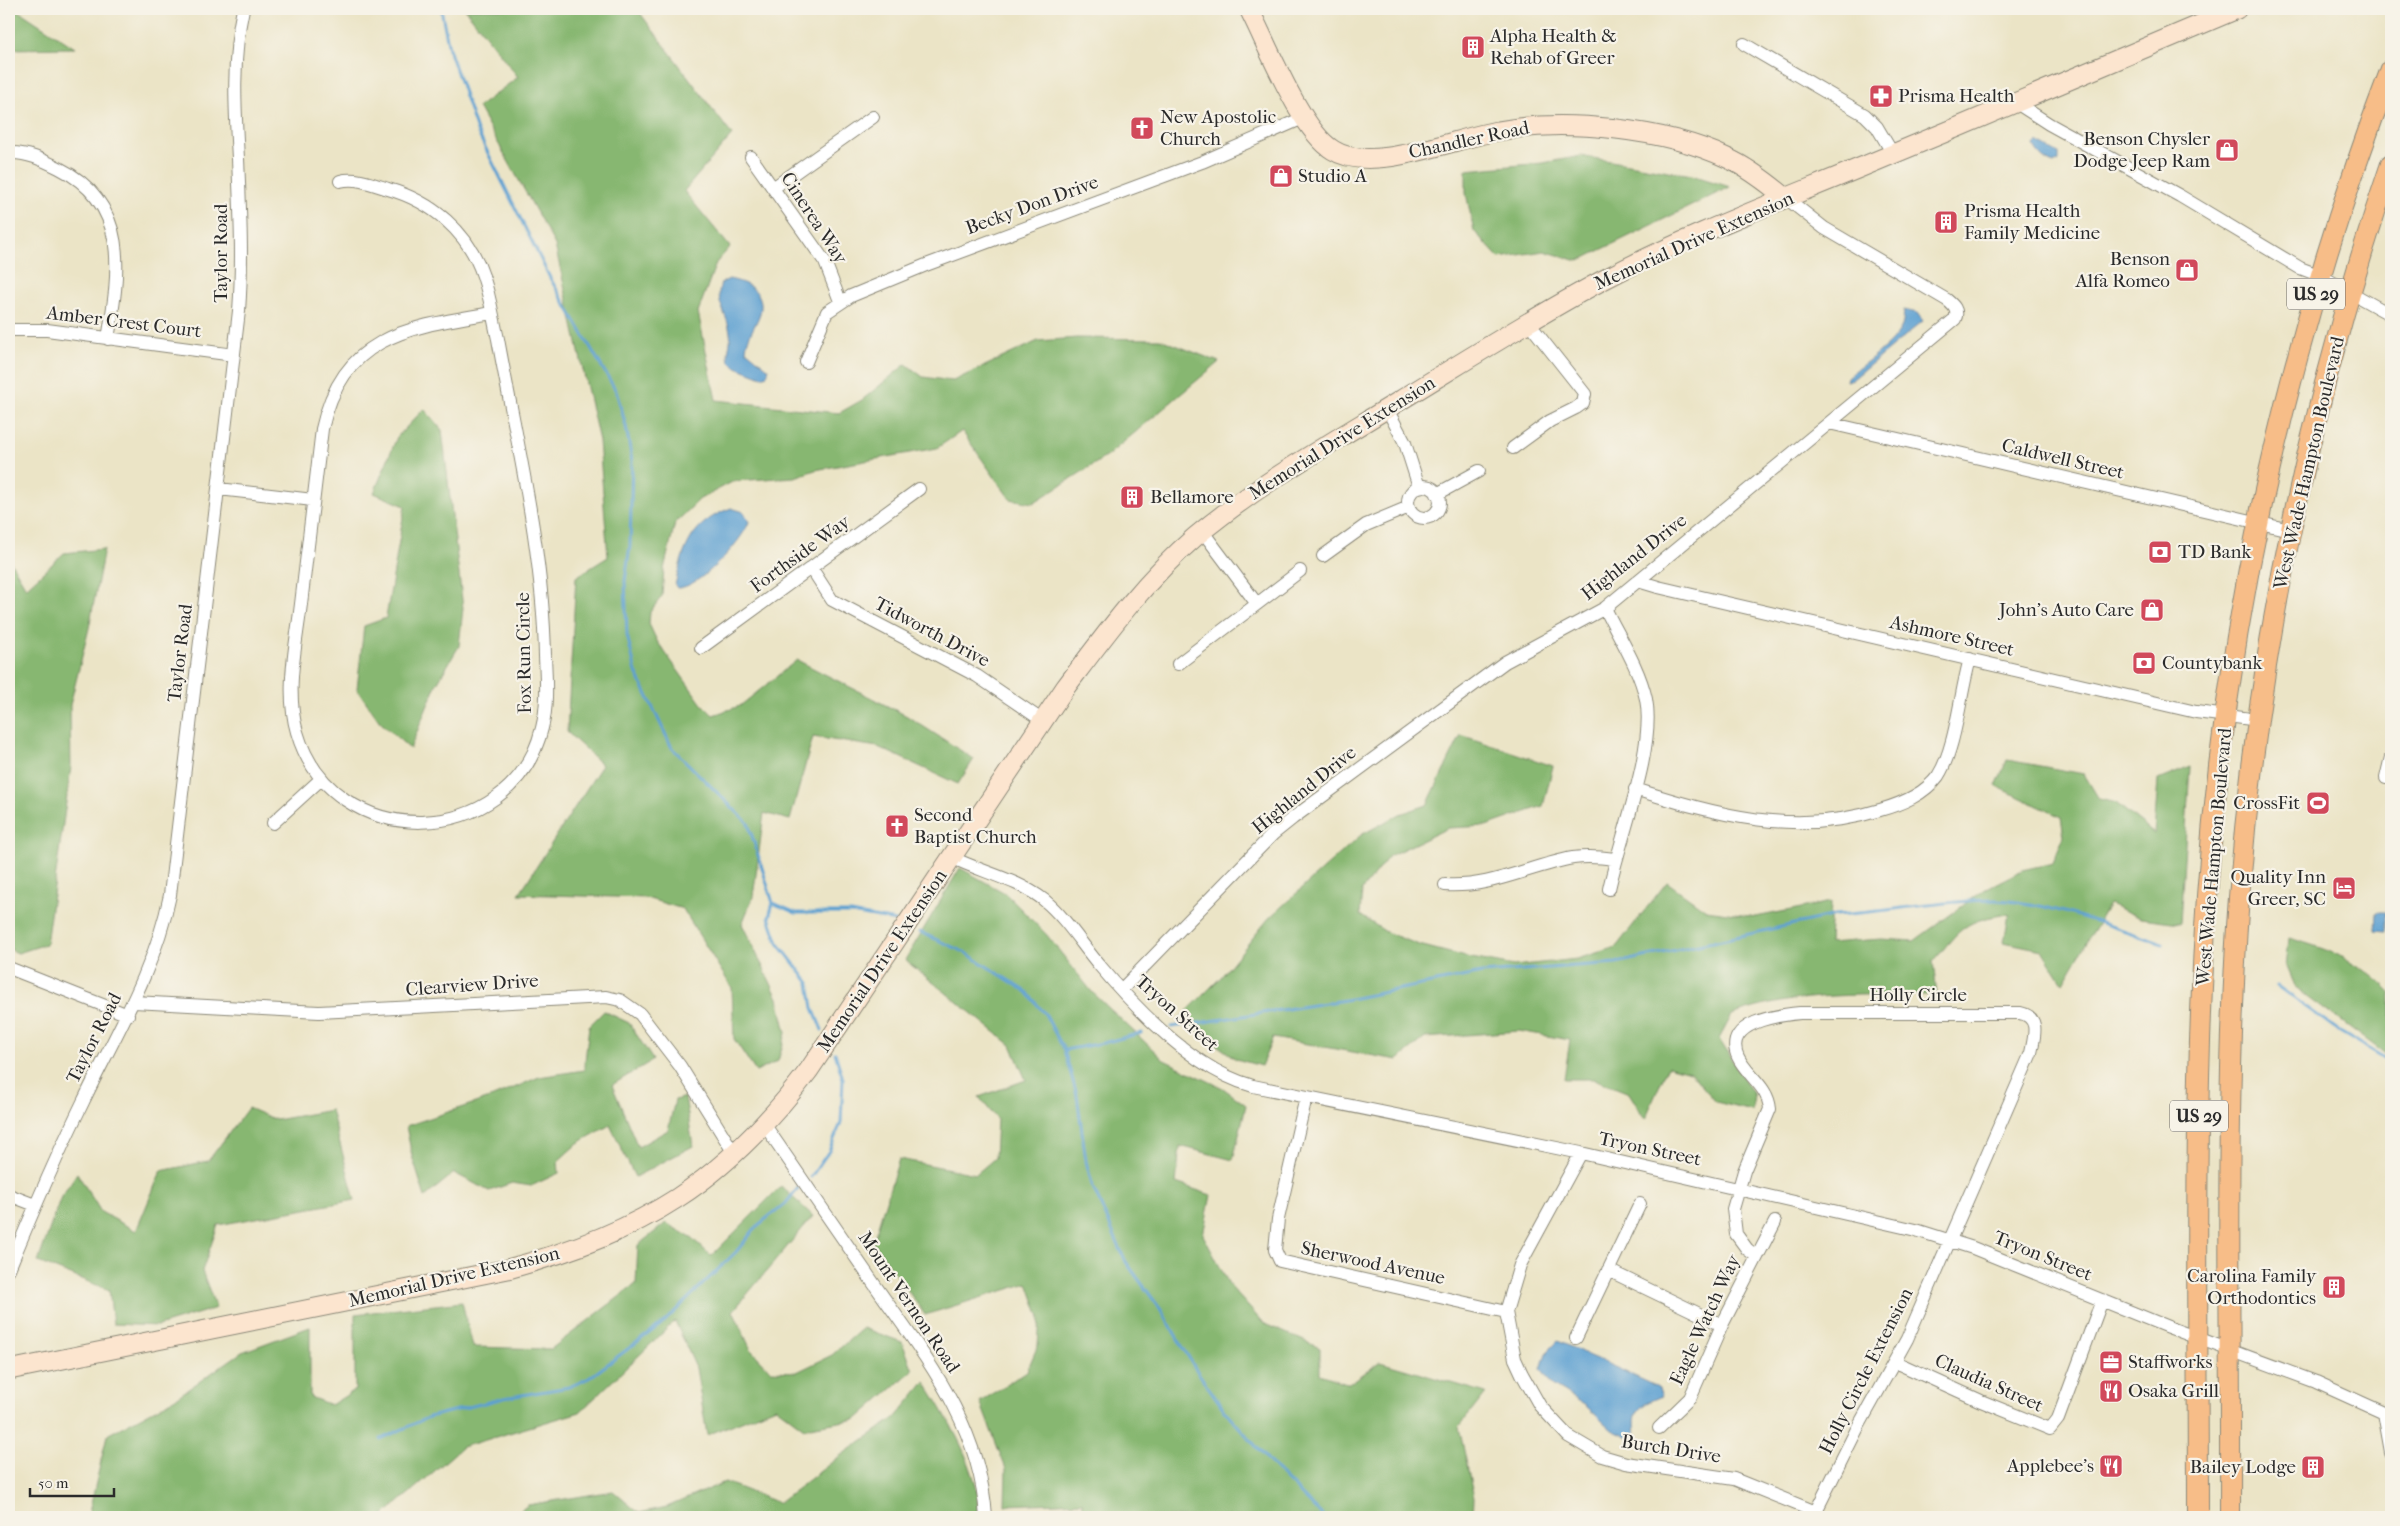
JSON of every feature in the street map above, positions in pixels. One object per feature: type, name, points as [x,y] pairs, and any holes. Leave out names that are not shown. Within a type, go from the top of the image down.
[{"type":"main road","name":"West Wade Hampton Boulevard","points":[[2230,1517],[2233,1018],[2246,822],[2259,720],[2290,530],[2317,412],[2336,284],[2345,199],[2391,69]]},
{"type":"main road","name":"West Wade Hampton Boulevard","points":[[2198,1517],[2200,1017],[2214,818],[2226,716],[2258,523],[2288,396],[2336,284],[2391,164]]},
{"type":"main road","points":[[2214,818],[2246,822]]},
{"type":"street","name":"Taylor Road","points":[[9,1269],[83,1101],[134,1002],[157,945],[170,895],[219,489],[241,288],[242,252],[234,94],[236,54],[242,9]]},
{"type":"street","name":"Chandler Road","points":[[1249,9],[1303,118],[1332,150],[1343,156],[1364,160],[1381,159],[1497,131],[1535,125],[1587,126],[1662,137],[1695,145],[1728,158],[1752,171],[1786,198]]},
{"type":"street","name":"Memorial Drive Extension","points":[[9,1370],[469,1277],[546,1259],[608,1236],[649,1216],[697,1185],[734,1153],[764,1124],[809,1070],[1043,721],[1122,612],[1152,578],[1202,532],[1256,491],[1528,322],[1603,280],[1657,254],[1786,198],[2225,11]]},
{"type":"street","points":[[1744,44],[1865,115],[1877,127],[1893,154]]},
{"type":"street","points":[[2014,102],[2049,124],[2180,196],[2300,268],[2336,284],[2391,315]]},
{"type":"street","points":[[773,188],[873,117]]},
{"type":"street","name":"Becky Don Drive","points":[[806,362],[827,312],[840,301],[926,265],[1202,162],[1303,118]]},
{"type":"street","points":[[9,153],[31,155],[65,171],[93,195],[106,214],[116,240],[118,266],[108,338]]},
{"type":"street","name":"Cinerea Way","points":[[751,157],[824,262],[840,301]]},
{"type":"street","points":[[340,181],[348,179],[400,192],[423,203],[442,216],[463,238],[481,270],[492,312]]},
{"type":"street","name":"Highland Drive","points":[[1122,989],[1274,834],[1293,818],[1505,662],[1605,608],[1950,324],[1957,315],[1954,306],[1947,300],[1824,228],[1786,198]]},
{"type":"street","name":"Fox Run Circle","points":[[492,312],[538,555],[542,590],[546,701],[539,739],[525,765],[501,794],[472,812],[439,821],[407,823],[376,816],[345,800],[320,780],[300,742],[294,719],[292,696],[313,500],[326,412],[337,386],[354,364],[375,346],[400,332],[422,325],[492,312]]},
{"type":"street","points":[[1513,448],[1550,421],[1583,403],[1585,394],[1528,322]]},
{"type":"street","name":"Amber Crest Court","points":[[9,330],[47,330],[234,355]]},
{"type":"street","points":[[1387,409],[1405,443],[1419,487]]},
{"type":"street","name":"Caldwell Street","points":[[1829,423],[2290,530]]},
{"type":"street","points":[[1437,494],[1479,471]]},
{"type":"street","points":[[1419,487],[1430,488],[1437,494],[1439,505],[1431,516],[1418,517],[1409,507],[1411,493],[1419,487]]},
{"type":"street","points":[[219,489],[313,500]]},
{"type":"street","name":"Forthside Way","points":[[702,648],[919,489]]},
{"type":"street","points":[[1323,556],[1366,525],[1409,507]]},
{"type":"street","points":[[1202,532],[1257,604]]},
{"type":"street","name":"Tidworth Drive","points":[[812,569],[832,600],[977,676],[1043,721]]},
{"type":"street","points":[[1178,664],[1300,571]]},
{"type":"street","name":"Ashmore Street","points":[[1638,581],[2196,712],[2259,720]]},
{"type":"street","points":[[1605,608],[1641,681],[1646,699],[1647,720],[1643,753],[1635,789],[1615,859],[1609,889]]},
{"type":"street","points":[[1635,789],[1733,816],[1777,823],[1798,824],[1843,819],[1892,807],[1924,791],[1938,775],[1948,754],[1970,659]]},
{"type":"street","points":[[2386,778],[2391,757]]},
{"type":"street","points":[[273,823],[320,780]]},
{"type":"street","name":"Tryon Street","points":[[951,857],[1020,886],[1043,900],[1055,910],[1122,989],[1176,1042],[1212,1070],[1242,1083],[1581,1153],[1850,1213],[1950,1240],[2198,1338],[2316,1382],[2388,1415]]},
{"type":"street","points":[[1446,885],[1467,886],[1489,883],[1572,858],[1594,857],[1615,859]]},
{"type":"street","points":[[9,968],[128,1015]]},
{"type":"street","name":"Clearview Drive","points":[[134,1002],[319,1012],[606,997],[620,1000],[640,1014],[680,1066],[734,1153]]},
{"type":"street","name":"Holly Circle","points":[[1738,1188],[1770,1108],[1764,1089],[1742,1062],[1737,1052],[1739,1035],[1752,1023],[1772,1017],[1800,1013],[2020,1012],[2028,1014],[2032,1019],[2035,1032],[2031,1053],[1950,1240]]},
{"type":"street","name":"Sherwood Avenue","points":[[1306,1097],[1278,1218],[1275,1250],[1280,1261],[1506,1312]]},
{"type":"street","name":"Mount Vernon Road","points":[[764,1124],[906,1330],[956,1407],[974,1450],[982,1478],[986,1517]]},
{"type":"street","name":"Burch Drive","points":[[1581,1153],[1520,1265],[1506,1312],[1516,1359],[1530,1390],[1551,1419],[1584,1447],[1602,1456],[1626,1463],[1734,1479],[1814,1515]]},
{"type":"street","points":[[1738,1188],[1733,1209],[1736,1234],[1747,1250],[1756,1256]]},
{"type":"street","points":[[9,1195],[36,1205]]},
{"type":"street","points":[[1576,1338],[1640,1204]]},
{"type":"street","name":"Eagle Watch Way","points":[[1659,1428],[1690,1398],[1722,1325],[1775,1222]]},
{"type":"street","name":"Holly Circle Extension","points":[[1814,1515],[1858,1427],[1894,1362],[1950,1240]]},
{"type":"street","points":[[1608,1270],[1722,1325]]},
{"type":"street","name":"Claudia Street","points":[[1894,1362],[1999,1409],[2050,1429],[2058,1419],[2102,1300]]},
{"type":"street","points":[[2388,1415],[2391,1452]]},
{"type":"green space","points":[[9,9],[16,9],[75,48],[9,49]]},
{"type":"green space","points":[[465,9],[637,9],[732,135],[684,191],[730,247],[716,263],[698,312],[716,400],[839,413],[862,400],[906,364],[923,377],[953,381],[1038,341],[1077,338],[1160,339],[1219,362],[1107,456],[1033,503],[1010,499],[962,431],[937,448],[815,470],[795,477],[734,481],[700,499],[675,523],[664,569],[662,596],[650,612],[649,624],[657,641],[701,703],[713,715],[740,706],[797,660],[907,716],[974,759],[958,784],[878,747],[813,737],[790,820],[764,813],[753,897],[742,924],[778,998],[786,1033],[778,1061],[756,1072],[734,1039],[732,988],[683,909],[646,898],[519,894],[602,765],[567,732],[576,577],[608,557],[599,441],[555,245],[478,107],[518,77]]},
{"type":"green space","points":[[1581,156],[1692,175],[1730,187],[1578,261],[1544,251],[1499,258],[1474,231],[1466,193],[1466,170],[1543,163]]},
{"type":"green space","points":[[424,409],[442,430],[463,608],[459,646],[436,685],[410,749],[380,722],[357,689],[364,626],[386,618],[405,506],[374,493],[397,437]]},
{"type":"green space","points":[[104,549],[89,628],[70,705],[71,767],[46,944],[18,953],[9,949],[9,559],[26,588],[64,553]]},
{"type":"green space","points":[[1461,735],[1553,766],[1543,806],[1486,826],[1448,828],[1389,856],[1362,890],[1360,915],[1386,932],[1419,945],[1466,957],[1514,966],[1577,959],[1616,947],[1667,882],[1706,910],[1756,917],[1831,902],[1829,943],[1881,939],[1914,941],[1987,888],[2022,870],[2053,863],[2064,836],[2061,817],[1996,786],[2007,760],[2084,774],[2099,799],[2116,803],[2154,834],[2158,780],[2190,767],[2180,923],[2141,918],[2109,904],[2063,983],[2042,950],[2004,942],[2009,914],[1994,916],[1973,923],[1957,933],[1933,962],[1937,995],[1859,995],[1807,998],[1757,1007],[1732,1015],[1719,1039],[1754,1095],[1752,1111],[1716,1102],[1690,1072],[1668,1066],[1645,1119],[1629,1093],[1594,1079],[1564,1079],[1570,1040],[1519,1031],[1425,1038],[1398,1060],[1273,1038],[1261,1066],[1236,1059],[1180,1018],[1221,977],[1269,918],[1361,835],[1400,814],[1427,805]]},
{"type":"green space","points":[[960,868],[1005,893],[1046,934],[1092,992],[1164,1060],[1223,1088],[1246,1105],[1233,1160],[1180,1146],[1176,1183],[1211,1195],[1203,1235],[1230,1286],[1263,1323],[1320,1348],[1320,1374],[1349,1384],[1380,1362],[1486,1393],[1459,1427],[1474,1498],[1473,1517],[1082,1517],[1083,1502],[1005,1505],[1006,1469],[980,1402],[1027,1371],[1038,1345],[1040,1317],[1028,1283],[925,1315],[873,1242],[899,1159],[976,1174],[995,1158],[997,1119],[979,1097],[1026,1080],[1011,1045],[905,960]]},
{"type":"green space","points":[[2289,938],[2319,947],[2344,958],[2367,972],[2391,993],[2391,1058],[2294,986],[2286,967]]},
{"type":"green space","points":[[604,1011],[629,1023],[653,1060],[612,1085],[638,1147],[668,1130],[675,1100],[685,1097],[693,1146],[635,1177],[610,1125],[578,1143],[558,1161],[559,1173],[531,1186],[512,1183],[489,1191],[454,1173],[425,1197],[412,1156],[406,1126],[493,1097],[539,1077],[584,1070],[589,1026]]},
{"type":"green space","points":[[248,1108],[276,1120],[331,1110],[355,1200],[218,1225],[202,1271],[216,1308],[158,1326],[113,1324],[109,1290],[38,1262],[60,1199],[77,1173],[101,1212],[136,1231],[161,1171],[208,1161]]},
{"type":"green space","points":[[781,1186],[813,1216],[733,1311],[751,1350],[771,1371],[797,1372],[832,1355],[863,1328],[902,1342],[913,1370],[857,1419],[804,1428],[776,1407],[707,1435],[696,1368],[675,1321],[580,1412],[462,1447],[382,1517],[88,1517],[107,1435],[174,1399],[242,1352],[310,1327],[310,1397],[331,1405],[355,1390],[355,1314],[462,1302],[473,1347],[551,1349],[636,1284],[638,1245],[666,1223],[693,1239],[711,1256]]},
{"type":"green space","points":[[925,1382],[948,1421],[968,1462],[978,1493],[977,1517],[512,1517],[528,1505],[613,1491],[639,1513],[667,1507],[725,1482],[779,1503],[840,1456],[895,1418]]},
{"type":"water","points":[[2037,142],[2059,154],[2059,161],[2054,164],[2042,157],[2034,146]]},
{"type":"water","points":[[729,279],[746,284],[756,291],[761,301],[760,313],[746,350],[769,369],[767,375],[762,377],[736,367],[729,361],[730,333],[720,302],[719,290],[721,283]]},
{"type":"water","points":[[1904,310],[1917,313],[1923,321],[1853,379],[1846,381],[1847,377],[1885,347],[1898,333],[1903,324]]},
{"type":"water","points":[[731,508],[744,512],[749,522],[745,531],[729,552],[707,573],[686,586],[677,588],[675,585],[678,571],[691,538],[707,521]]},
{"type":"water","points":[[2377,912],[2386,912],[2386,931],[2376,930]]},
{"type":"water","points":[[1558,1341],[1658,1387],[1662,1396],[1641,1407],[1636,1417],[1635,1424],[1638,1442],[1612,1430],[1586,1406],[1552,1385],[1541,1369],[1546,1353]]},
{"type":"waterway","points":[[441,9],[449,49],[477,131],[550,278],[616,391],[626,426],[632,461],[630,546],[625,581],[627,635],[636,672],[672,748],[748,823],[773,903],[769,917],[778,943],[809,983],[813,1008],[822,1030]]},
{"type":"waterway","points":[[1172,1027],[1345,1000],[1482,973],[1616,963],[1836,915],[1955,902],[1995,900],[2035,905],[2102,923],[2163,944]]},
{"type":"waterway","points":[[773,903],[796,913],[851,913],[896,921]]},
{"type":"waterway","points":[[920,932],[966,953],[1027,992],[1045,1014],[1064,1050],[1077,1095],[1086,1161],[1092,1185],[1126,1262],[1161,1310],[1195,1368],[1225,1411],[1276,1469],[1324,1517]]},
{"type":"waterway","points":[[2277,986],[2335,1028],[2391,1062]]},
{"type":"waterway","points":[[1064,1050],[1103,1043],[1141,1033]]},
{"type":"waterway","points":[[811,1177],[829,1151],[841,1123],[843,1079],[835,1053]]},
{"type":"waterway","points":[[381,1439],[429,1417],[504,1398],[569,1387],[589,1378],[664,1322],[736,1252],[757,1226],[786,1203],[798,1188]]},
{"type":"place","name":"Alpha Health & Rehab of Greer","points":[[1473,47]]},
{"type":"place","name":"Prisma Health","points":[[1881,96]]},
{"type":"place","name":"New Apostolic Church","points":[[1142,128]]},
{"type":"place","name":"Benson Chysler Dodge Jeep Ram","points":[[2227,150]]},
{"type":"place","name":"Studio A","points":[[1281,176]]},
{"type":"place","name":"Prisma Health Family Medicine","points":[[1946,222]]},
{"type":"place","name":"Benson Alfa Romeo","points":[[2187,270]]},
{"type":"place","name":"Bellamore","points":[[1132,497]]},
{"type":"place","name":"TD Bank","points":[[2160,552]]},
{"type":"place","name":"John's Auto Care","points":[[2152,610]]},
{"type":"place","name":"Countybank","points":[[2144,663]]},
{"type":"place","name":"CrossFit","points":[[2318,803]]},
{"type":"place","name":"Second Baptist Church","points":[[897,826]]},
{"type":"place","name":"Quality Inn Greer, SC","points":[[2344,888]]},
{"type":"place","name":"Carolina Family Orthodontics","points":[[2334,1287]]},
{"type":"place","name":"Staffworks","points":[[2111,1362]]},
{"type":"place","name":"Osaka Grill","points":[[2111,1391]]},
{"type":"place","name":"Applebee's","points":[[2111,1466]]},
{"type":"place","name":"Bailey Lodge","points":[[2313,1467]]}]
